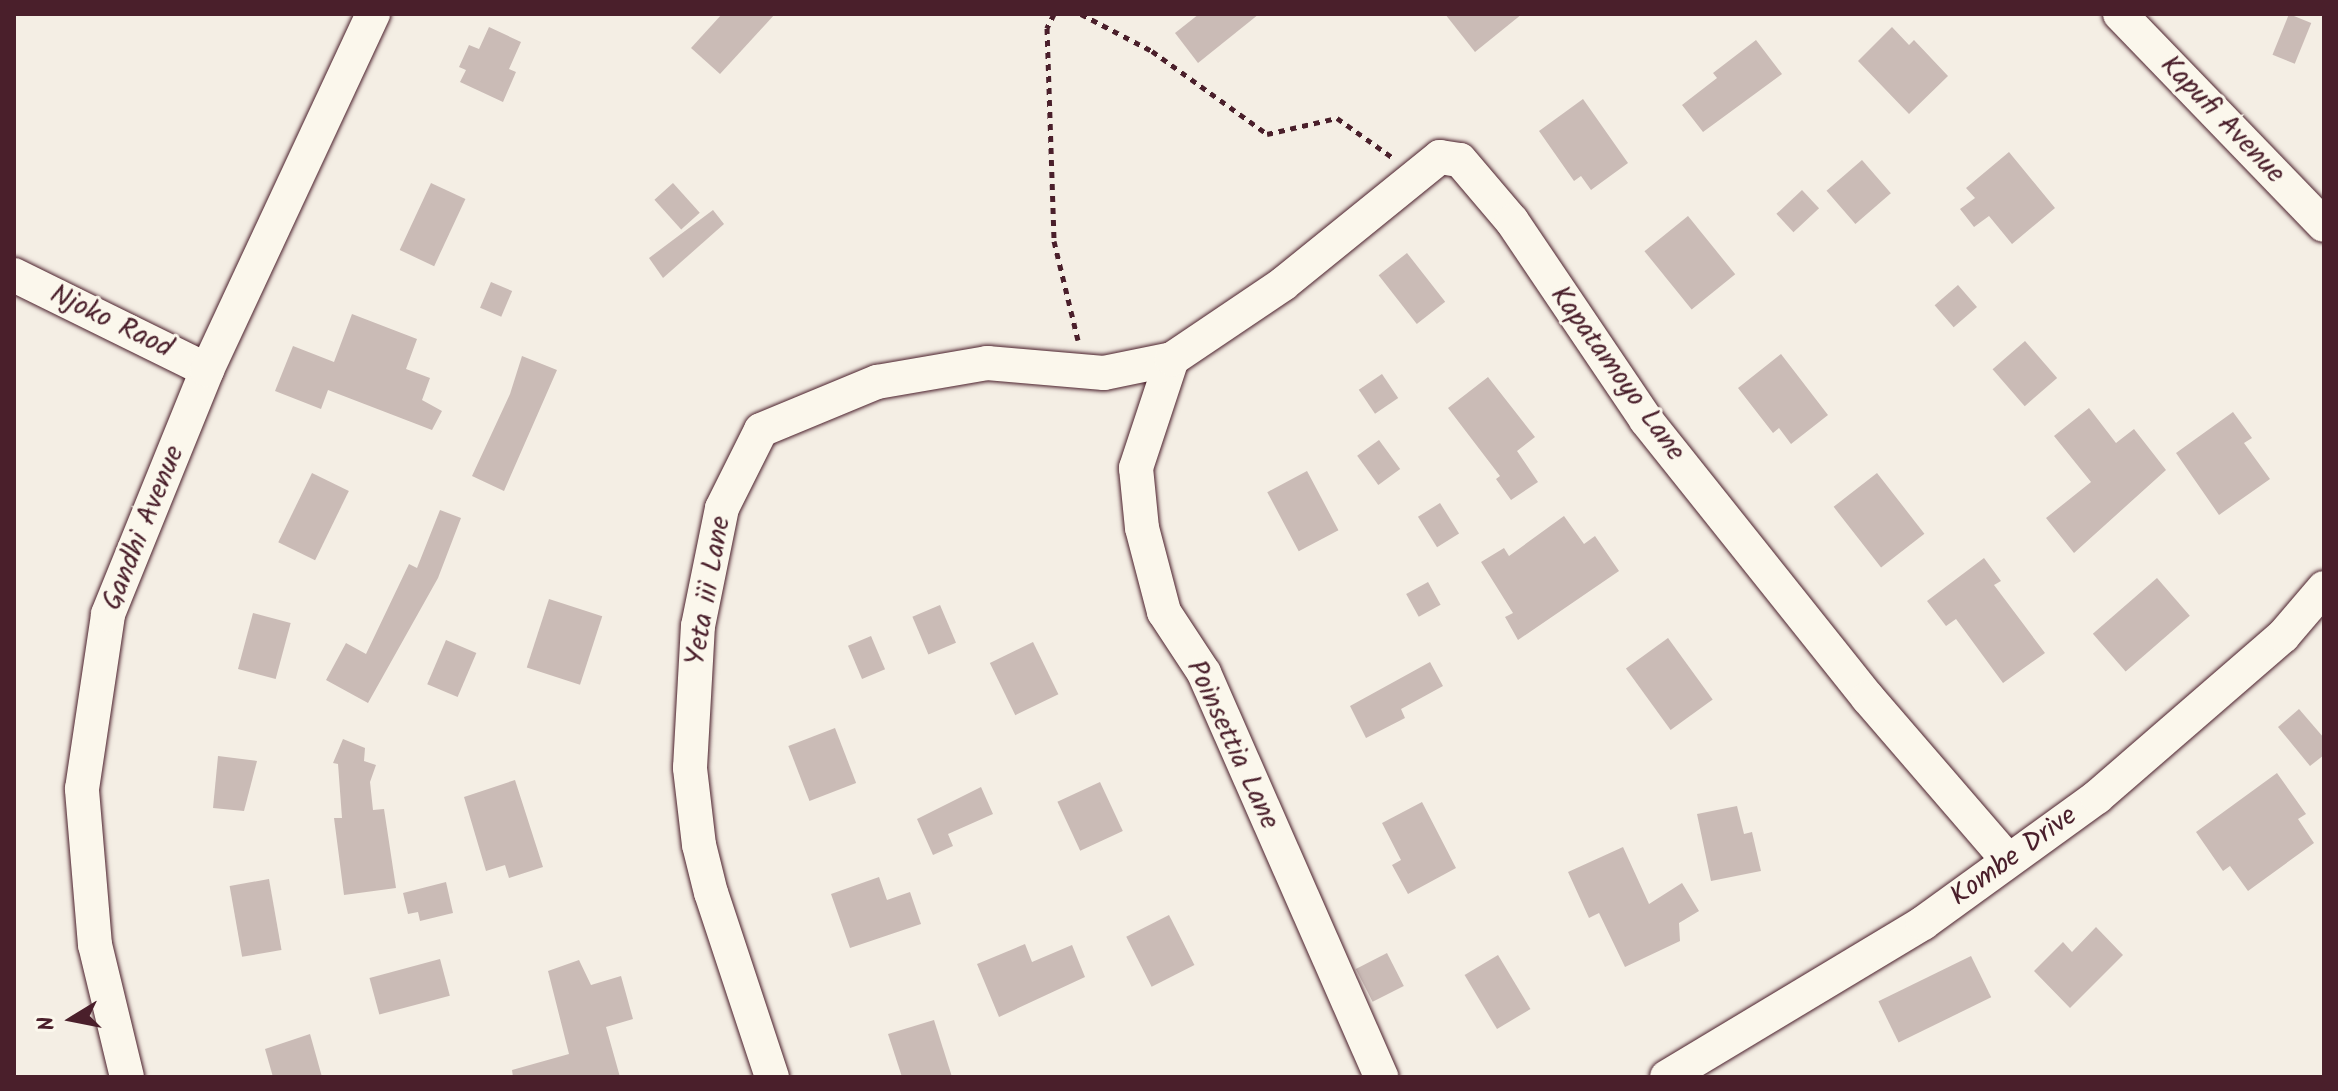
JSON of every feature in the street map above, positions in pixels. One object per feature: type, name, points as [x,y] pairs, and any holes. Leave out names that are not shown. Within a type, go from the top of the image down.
[{"type":"street","name":"Gandhi Avenue","points":[[127,1077],[95,945],[82,789],[108,614],[207,370],[373,14]]},
{"type":"street","name":"Kapufi Avenue","points":[[2120,14],[2324,225]]},
{"type":"street","name":"Kapatamoyo Lane","points":[[1172,359],[1317,259],[1440,157],[1460,160],[1512,221],[1646,420],[1868,698],[2007,859]]},
{"type":"street","name":"Njoko Raod","points":[[14,275],[207,370]]},
{"type":"street","name":"Yeta iii Lane","points":[[772,1077],[711,893],[699,845],[690,768],[698,626],[722,508],[761,430],[877,382],[987,363],[1104,373],[1172,359]]},
{"type":"street","name":"Poinsettia Lane","points":[[1172,359],[1136,468],[1142,528],[1164,612],[1204,673],[1381,1077]]},
{"type":"street","name":"Kombe Drive","points":[[1667,1077],[1923,923],[2007,859],[2097,797],[2283,636],[2324,588]]},
{"type":"path","points":[[1054,14],[1047,28],[1054,241],[1085,371]]},
{"type":"path","points":[[1081,14],[1152,51],[1267,134],[1337,118],[1387,152],[1412,178]]},
{"type":"building","points":[[722,14],[775,14],[720,74],[691,48]]},
{"type":"building","points":[[1199,14],[1259,14],[1198,63],[1175,33]]},
{"type":"building","points":[[1445,14],[1522,14],[1475,52]]},
{"type":"building","points":[[2289,14],[2311,23],[2295,64],[2273,55]]},
{"type":"building","points":[[489,27],[521,42],[509,69],[516,72],[503,102],[460,82],[466,70],[459,67],[469,45],[479,49]]},
{"type":"building","points":[[1892,27],[1909,45],[1914,40],[1948,76],[1909,114],[1858,61]]},
{"type":"building","points":[[1756,40],[1782,74],[1703,132],[1682,105],[1717,78],[1713,73]]},
{"type":"building","points":[[1583,99],[1628,163],[1591,190],[1581,176],[1574,181],[1539,131]]},
{"type":"building","points":[[2009,152],[2055,208],[2012,244],[1989,216],[1974,227],[1960,209],[1975,198],[1966,188]]},
{"type":"building","points":[[1862,160],[1891,193],[1855,224],[1827,191]]},
{"type":"building","points":[[431,183],[465,199],[434,266],[400,250]]},
{"type":"building","points":[[673,183],[700,213],[681,229],[654,200]]},
{"type":"building","points":[[1802,190],[1819,208],[1793,232],[1776,214]]},
{"type":"building","points":[[713,210],[724,224],[663,278],[649,258]]},
{"type":"building","points":[[1688,216],[1735,274],[1692,310],[1644,251]]},
{"type":"building","points":[[1407,253],[1445,302],[1417,324],[1379,275]]},
{"type":"building","points":[[491,282],[512,291],[501,317],[480,308]]},
{"type":"building","points":[[1958,285],[1977,307],[1954,327],[1935,305]]},
{"type":"building","points":[[352,314],[417,339],[406,369],[430,378],[422,400],[442,411],[432,430],[328,390],[321,409],[275,391],[293,346],[334,362]]},
{"type":"building","points":[[2025,341],[2057,378],[2025,406],[1993,369]]},
{"type":"building","points":[[1781,354],[1828,415],[1791,444],[1779,428],[1773,433],[1738,388]]},
{"type":"building","points":[[522,356],[557,370],[504,491],[472,476],[510,394]]},
{"type":"building","points":[[1382,374],[1398,398],[1375,414],[1359,390]]},
{"type":"building","points":[[1488,377],[1535,437],[1517,451],[1538,482],[1511,500],[1496,479],[1500,476],[1448,408]]},
{"type":"building","points":[[2089,408],[2116,443],[2134,429],[2166,470],[2074,553],[2046,518],[2091,482],[2054,436]]},
{"type":"building","points":[[2233,412],[2252,438],[2244,443],[2270,479],[2219,515],[2176,453]]},
{"type":"building","points":[[1379,440],[1400,469],[1378,485],[1357,456]]},
{"type":"building","points":[[1307,471],[1338,530],[1299,551],[1267,492]]},
{"type":"building","points":[[312,473],[349,491],[315,560],[278,542]]},
{"type":"building","points":[[1877,473],[1924,534],[1881,568],[1834,507]]},
{"type":"building","points":[[1440,503],[1459,534],[1437,547],[1418,517]]},
{"type":"building","points":[[440,510],[461,518],[438,578],[368,703],[326,680],[346,643],[366,654],[409,564],[417,568]]},
{"type":"building","points":[[1564,516],[1584,544],[1595,536],[1619,571],[1518,640],[1505,617],[1513,613],[1481,562],[1504,548],[1509,556]]},
{"type":"building","points":[[1984,558],[2001,581],[1994,585],[2045,653],[2003,683],[1956,619],[1946,626],[1927,601]]},
{"type":"building","points":[[2157,578],[2190,616],[2126,672],[2093,634]]},
{"type":"building","points":[[1428,582],[1441,605],[1419,617],[1406,594]]},
{"type":"building","points":[[549,599],[602,616],[580,685],[527,667]]},
{"type":"building","points":[[940,605],[956,643],[928,654],[912,617]]},
{"type":"building","points":[[253,613],[291,623],[276,679],[238,669]]},
{"type":"building","points":[[871,636],[885,669],[862,679],[848,646]]},
{"type":"building","points":[[1668,638],[1713,699],[1671,730],[1626,669]]},
{"type":"building","points":[[446,640],[476,653],[458,697],[427,684]]},
{"type":"building","points":[[1033,642],[1058,694],[1015,715],[990,663]]},
{"type":"building","points":[[1430,662],[1443,686],[1401,709],[1405,718],[1366,738],[1350,706]]},
{"type":"building","points":[[2299,709],[2324,738],[2324,755],[2310,766],[2278,727]]},
{"type":"building","points":[[835,728],[856,783],[809,801],[788,746]]},
{"type":"building","points":[[343,739],[365,748],[364,761],[376,765],[370,782],[373,810],[384,809],[396,888],[344,895],[334,818],[342,818],[338,764],[333,763]]},
{"type":"building","points":[[218,756],[257,761],[244,811],[213,808]]},
{"type":"building","points":[[2277,773],[2306,814],[2298,819],[2314,843],[2248,891],[2230,866],[2223,871],[2196,832]]},
{"type":"building","points":[[515,780],[543,867],[509,878],[505,865],[486,871],[464,797]]},
{"type":"building","points":[[1100,782],[1123,831],[1080,851],[1057,802]]},
{"type":"building","points":[[981,787],[993,814],[948,834],[953,846],[933,855],[917,819]]},
{"type":"building","points":[[1422,802],[1456,868],[1408,894],[1392,865],[1401,860],[1382,823]]},
{"type":"building","points":[[1737,806],[1744,834],[1752,832],[1761,871],[1711,881],[1697,814]]},
{"type":"building","points":[[1623,847],[1649,904],[1682,883],[1699,911],[1679,923],[1680,941],[1625,967],[1599,913],[1589,918],[1568,872]]},
{"type":"building","points":[[879,877],[887,900],[910,892],[921,924],[850,948],[831,894]]},
{"type":"building","points":[[269,879],[282,950],[242,957],[230,886]]},
{"type":"building","points":[[446,882],[453,913],[420,921],[418,912],[408,914],[403,893]]},
{"type":"building","points":[[1169,915],[1194,965],[1152,987],[1126,937]]},
{"type":"building","points":[[2096,927],[2123,955],[2070,1008],[2034,971],[2063,942],[2072,952]]},
{"type":"building","points":[[1025,944],[1032,962],[1072,945],[1085,977],[999,1017],[977,964]]},
{"type":"building","points":[[1387,953],[1404,986],[1373,1002],[1356,969]]},
{"type":"building","points":[[1498,955],[1530,1009],[1497,1029],[1465,975]]},
{"type":"building","points":[[1971,956],[1991,997],[1899,1042],[1878,1001]]},
{"type":"building","points":[[440,959],[450,996],[379,1015],[369,978]]},
{"type":"building","points":[[579,960],[591,985],[621,976],[633,1019],[606,1027],[620,1077],[513,1077],[512,1070],[569,1054],[548,971]]},
{"type":"building","points":[[934,1020],[952,1077],[902,1077],[888,1034]]},
{"type":"building","points":[[310,1034],[322,1077],[273,1077],[265,1049]]}]
